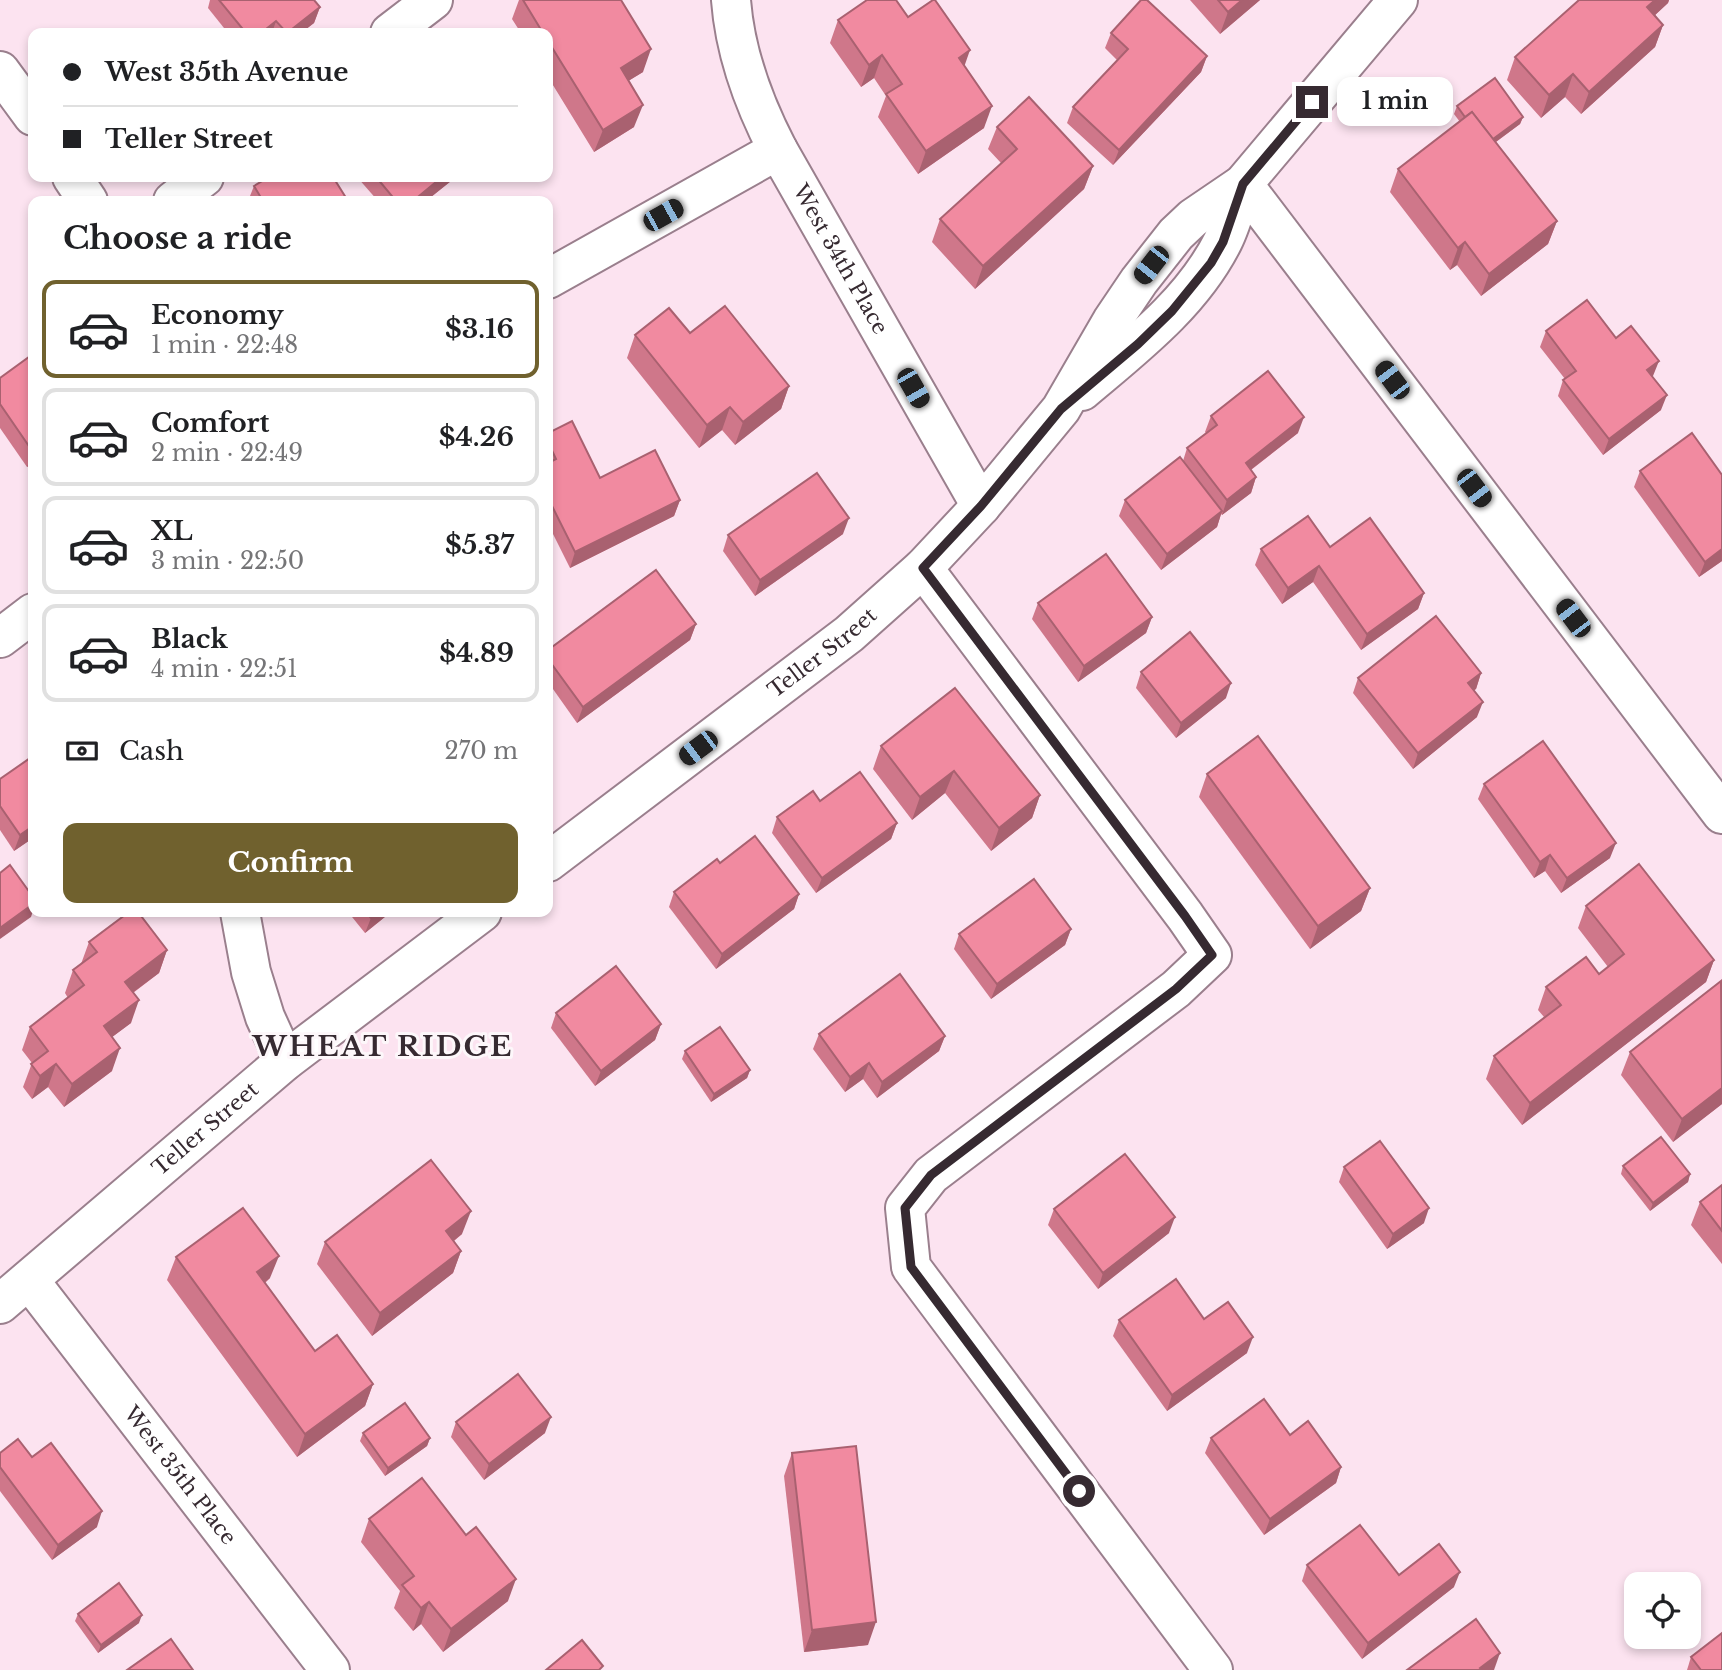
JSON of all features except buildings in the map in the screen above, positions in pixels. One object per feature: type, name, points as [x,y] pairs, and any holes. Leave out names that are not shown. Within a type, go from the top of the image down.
[{"type":"street","points":[[397,28],[433,0]]},
{"type":"street","name":"West 34th Place","points":[[731,0],[741,56],[761,116],[981,506]]},
{"type":"street","name":"Teller Street","points":[[553,858],[849,634],[923,568],[981,506],[1061,409],[1112,321],[1176,234],[1243,184],[1398,0]]},
{"type":"street","points":[[0,71],[28,109]]},
{"type":"street","points":[[553,276],[778,150]]},
{"type":"street","points":[[179,196],[198,182]]},
{"type":"street","points":[[1243,184],[1722,814]]},
{"type":"street","points":[[923,568],[1212,955],[1176,989],[931,1175],[905,1208],[911,1267],[1213,1670]]},
{"type":"street","points":[[0,638],[28,618]]},
{"type":"street","points":[[241,917],[251,972],[265,1017],[285,1061]]},
{"type":"street","name":"Teller Street","points":[[0,1304],[285,1061],[475,917]]},
{"type":"street","name":"West 35th Place","points":[[29,1280],[330,1670]]},
{"type":"district","name":"WHEAT RIDGE","points":[[383,1046]]},
{"type":"route","points":[[1079,1491],[911,1267],[905,1208],[931,1175],[1176,989],[1212,955],[923,568],[981,506],[1061,409],[1138,344],[1172,311],[1211,263],[1223,242],[1243,184],[1312,102]]}]
